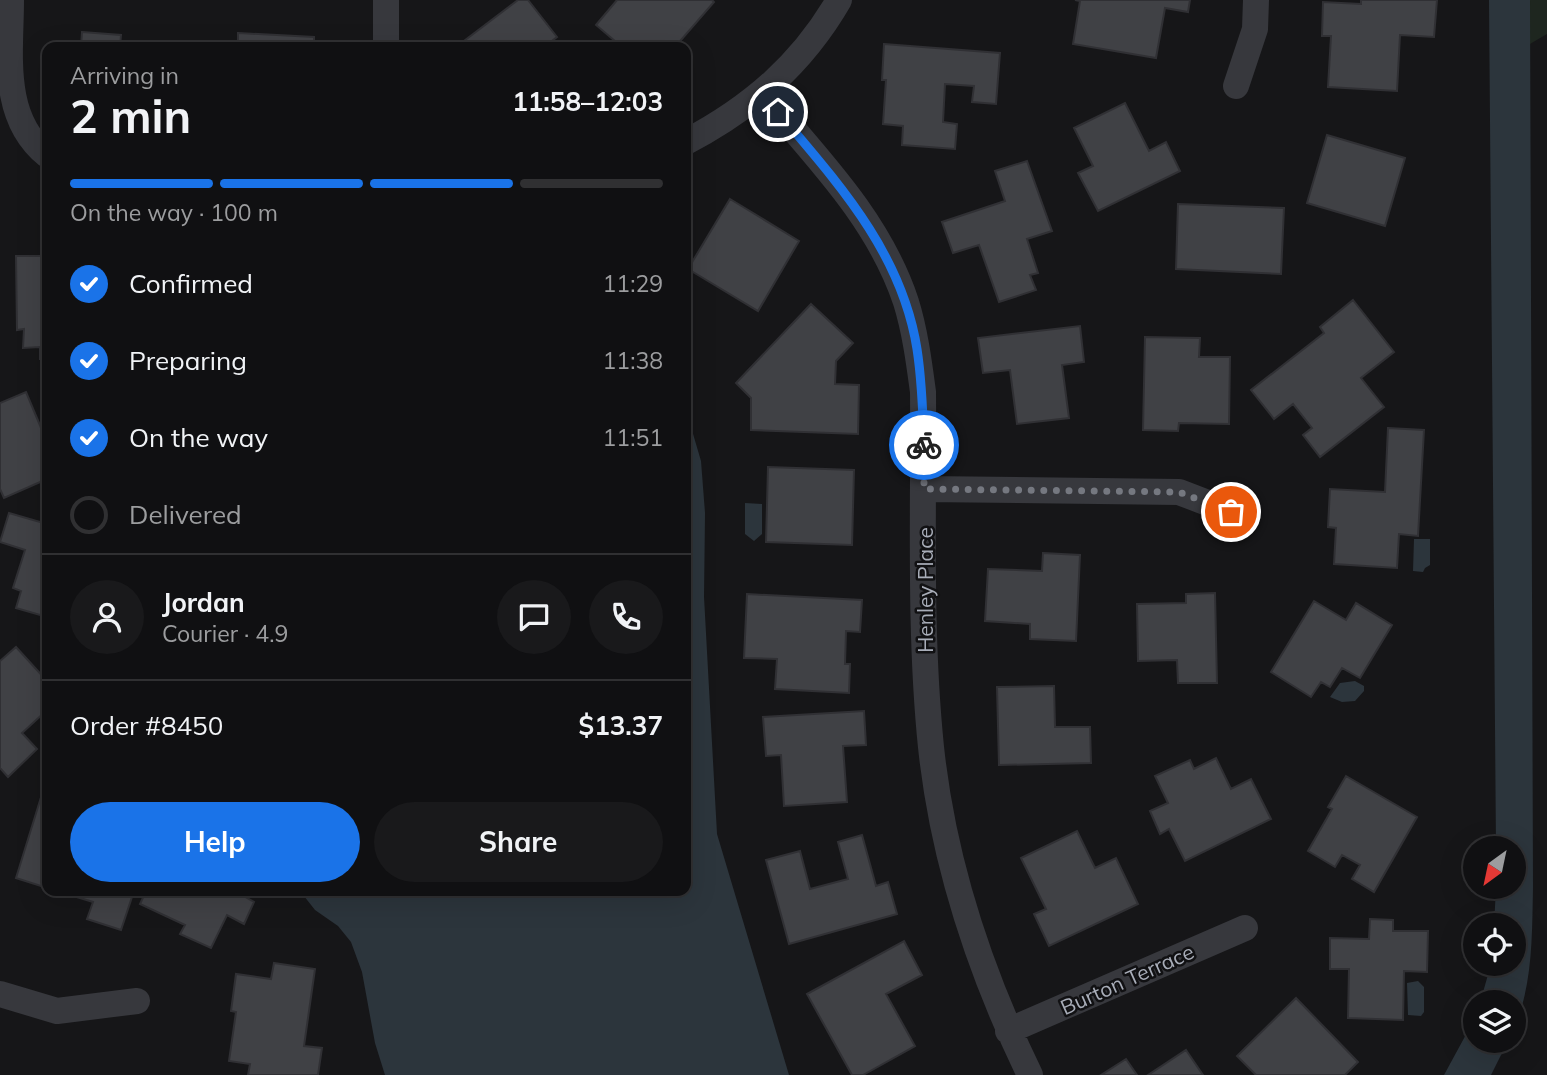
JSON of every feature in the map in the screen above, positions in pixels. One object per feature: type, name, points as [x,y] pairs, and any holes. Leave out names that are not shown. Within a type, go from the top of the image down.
[{"type":"street","points":[[11,0],[13,102],[27,134],[42,150]]},
{"type":"street","points":[[386,0],[386,42]]},
{"type":"street","points":[[691,139],[726,120],[763,94],[799,58],[839,0]]},
{"type":"street","points":[[1236,86],[1255,29],[1255,0]]},
{"type":"street","name":"Henley Place","points":[[763,94],[864,218],[887,259],[905,301],[917,346],[923,392],[925,672],[931,749],[944,825],[962,901],[986,975],[1008,1031],[1030,1075]]},
{"type":"street","points":[[924,489],[1179,492],[1231,512]]},
{"type":"street","name":"Burton Terrace","points":[[1008,1031],[1245,928]]},
{"type":"street","points":[[0,994],[57,1011],[137,1000]]},
{"type":"shaded area","points":[[1489,0],[1530,0],[1533,887],[1532,941],[1526,990],[1484,990],[1488,976],[1526,976],[1526,913],[1495,913],[1495,900],[1526,900],[1526,836],[1496,836]]},
{"type":"shaded area","points":[[1530,0],[1547,0],[1547,34],[1530,44]]},
{"type":"shaded area","points":[[691,427],[701,461],[705,513],[704,597],[717,834],[789,1075],[385,1075],[375,1043],[362,972],[351,942],[338,926],[315,910],[304,896],[691,896]]},
{"type":"shaded area","points":[[745,503],[762,504],[762,534],[754,541],[745,534]]},
{"type":"shaded area","points":[[1414,539],[1430,539],[1430,565],[1423,572],[1413,571]]},
{"type":"shaded area","points":[[1355,681],[1364,686],[1364,691],[1355,701],[1342,702],[1330,697],[1340,683]]},
{"type":"shaded area","points":[[1418,981],[1424,987],[1424,1012],[1421,1016],[1408,1015],[1407,983]]},
{"type":"shaded area","points":[[1463,1040],[1463,1053],[1502,1053],[1491,1075],[1444,1075]]},
{"type":"building","points":[[518,0],[528,0],[557,37],[550,42],[463,42]]},
{"type":"building","points":[[617,0],[714,2],[679,42],[616,42],[596,25]]},
{"type":"building","points":[[1075,0],[1190,0],[1188,12],[1165,8],[1156,58],[1073,44],[1080,1]]},
{"type":"building","points":[[1361,0],[1437,0],[1434,37],[1400,35],[1397,91],[1328,87],[1331,36],[1322,36],[1323,2],[1361,4]]},
{"type":"building","points":[[82,32],[121,35],[120,42],[81,42]]},
{"type":"building","points":[[238,33],[314,37],[314,42],[238,42]]},
{"type":"building","points":[[884,44],[1000,53],[996,104],[972,102],[974,86],[945,84],[943,122],[957,124],[955,149],[902,145],[903,126],[883,124],[886,80],[882,80]]},
{"type":"building","points":[[1125,103],[1149,151],[1166,142],[1180,171],[1098,211],[1078,173],[1093,166],[1074,128]]},
{"type":"building","points":[[1327,135],[1405,158],[1385,226],[1307,203]]},
{"type":"building","points":[[1027,161],[1052,231],[1027,239],[1038,273],[1030,275],[1036,290],[999,302],[979,245],[953,253],[942,222],[1005,201],[995,171]]},
{"type":"building","points":[[730,199],[799,241],[758,311],[691,271],[691,264]]},
{"type":"building","points":[[1178,204],[1284,208],[1281,274],[1176,269]]},
{"type":"building","points":[[16,256],[42,256],[42,359],[40,347],[23,348],[24,329],[17,330]]},
{"type":"building","points":[[1353,300],[1394,352],[1361,378],[1384,407],[1320,457],[1303,435],[1312,428],[1293,404],[1274,419],[1251,390],[1324,333],[1320,327]]},
{"type":"building","points":[[811,304],[853,343],[836,361],[835,384],[859,385],[858,434],[751,430],[751,398],[736,383]]},
{"type":"building","points":[[1080,326],[1084,362],[1062,365],[1069,418],[1017,424],[1010,370],[983,373],[978,338]]},
{"type":"building","points":[[1145,337],[1200,338],[1199,357],[1230,357],[1229,424],[1179,423],[1178,431],[1143,430]]},
{"type":"building","points":[[26,392],[42,430],[42,481],[4,498],[0,489],[0,403]]},
{"type":"building","points":[[1388,428],[1424,430],[1418,536],[1399,534],[1397,568],[1334,564],[1336,528],[1328,527],[1330,489],[1385,492]]},
{"type":"building","points":[[768,467],[854,470],[852,545],[766,542]]},
{"type":"building","points":[[9,513],[42,523],[42,616],[16,608],[21,591],[13,588],[25,550],[0,542]]},
{"type":"building","points":[[1043,553],[1080,555],[1076,641],[1030,639],[1030,624],[985,621],[988,569],[1042,571]]},
{"type":"building","points":[[1215,593],[1217,683],[1178,683],[1177,660],[1138,661],[1137,604],[1186,603],[1186,594]]},
{"type":"building","points":[[747,594],[862,600],[860,632],[846,631],[845,664],[850,664],[849,693],[775,689],[777,659],[744,658]]},
{"type":"building","points":[[1314,601],[1346,620],[1356,603],[1392,625],[1360,678],[1342,668],[1330,687],[1321,682],[1311,697],[1271,672]]},
{"type":"building","points":[[16,647],[42,676],[42,715],[22,733],[37,749],[8,777],[0,768],[0,661]]},
{"type":"building","points":[[1054,686],[1055,727],[1090,727],[1091,763],[999,765],[997,687]]},
{"type":"building","points":[[864,711],[866,745],[843,746],[847,802],[784,806],[781,755],[766,756],[763,717]]},
{"type":"building","points":[[1216,758],[1231,789],[1251,779],[1271,819],[1185,861],[1169,829],[1160,834],[1150,811],[1168,803],[1155,776],[1190,760],[1194,769]]},
{"type":"building","points":[[1346,776],[1417,817],[1374,892],[1352,879],[1360,865],[1342,855],[1335,867],[1308,851],[1332,809],[1328,807]]},
{"type":"building","points":[[42,794],[42,886],[16,878]]},
{"type":"building","points":[[1077,831],[1095,868],[1116,858],[1138,904],[1049,946],[1034,914],[1046,909],[1021,858]]},
{"type":"building","points":[[862,835],[876,886],[888,882],[897,914],[789,944],[766,860],[800,851],[810,889],[848,879],[838,842]]},
{"type":"building","points":[[73,896],[132,896],[121,930],[87,919],[93,902]]},
{"type":"building","points":[[144,896],[244,896],[254,902],[244,924],[227,915],[211,948],[180,934],[185,925],[140,904]]},
{"type":"building","points":[[1370,919],[1393,920],[1393,931],[1428,931],[1427,972],[1404,971],[1403,1020],[1348,1018],[1349,969],[1330,969],[1330,938],[1369,939]]},
{"type":"building","points":[[904,941],[922,975],[886,994],[915,1046],[863,1075],[852,1075],[807,994]]},
{"type":"building","points":[[274,963],[315,969],[304,1046],[322,1048],[318,1075],[248,1075],[250,1064],[229,1061],[236,1012],[231,1011],[236,974],[271,979]]},
{"type":"building","points":[[1296,998],[1358,1062],[1345,1075],[1256,1075],[1237,1056]]},
{"type":"building","points":[[1186,1050],[1203,1075],[1148,1075]]},
{"type":"building","points":[[1126,1059],[1137,1075],[1101,1075]]},
{"type":"way so far","points":[[924,445],[924,489],[1179,492],[1231,512]]},
{"type":"route","points":[[778,112],[864,218],[887,259],[905,301],[917,346],[923,392],[924,445]]}]
